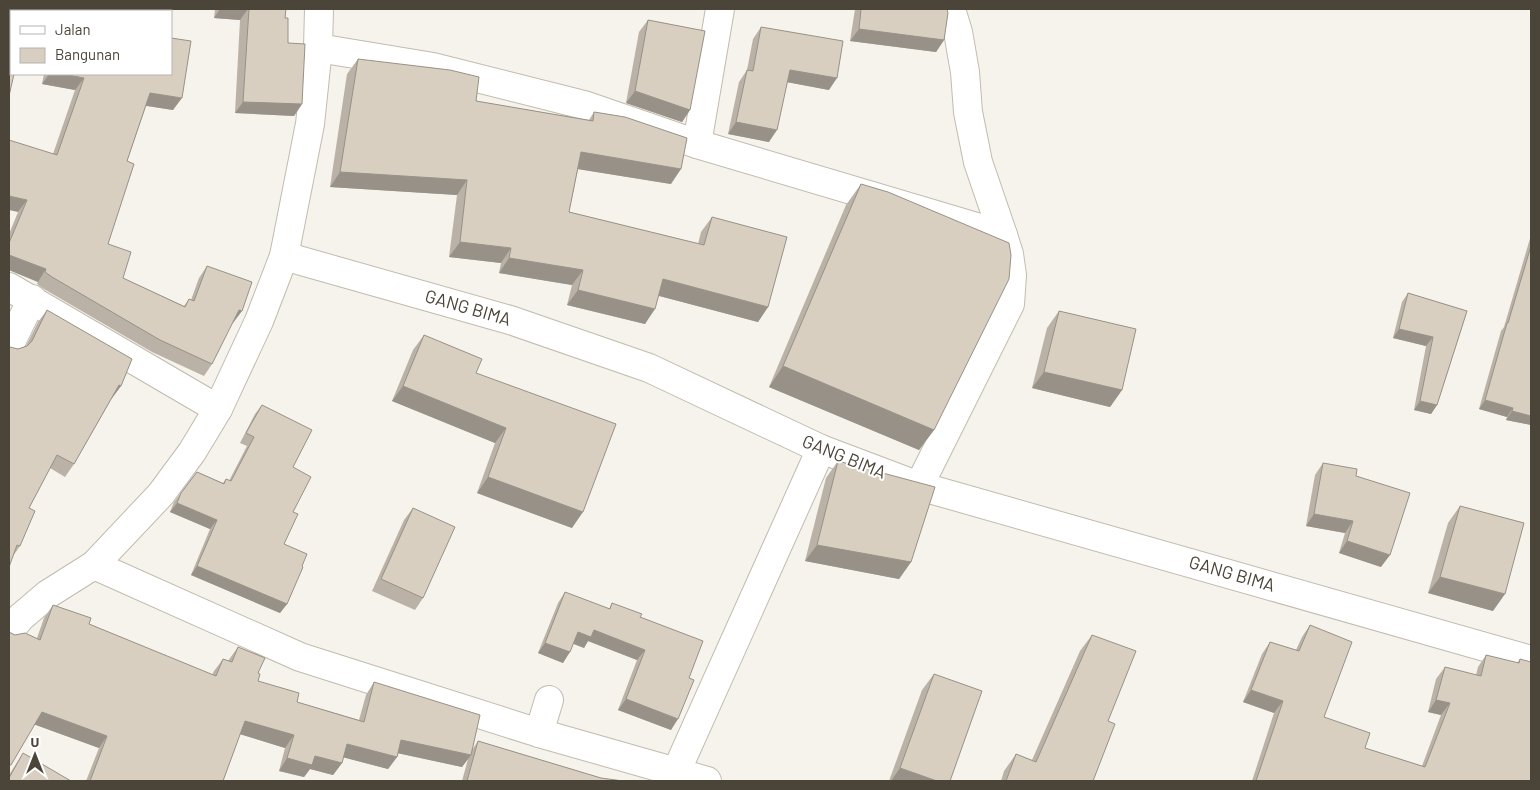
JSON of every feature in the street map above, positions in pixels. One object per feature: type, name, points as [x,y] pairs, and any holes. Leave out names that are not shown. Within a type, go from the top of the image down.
[{"type":"street","points":[[9,632],[21,617],[48,594],[94,565],[161,494],[192,452],[218,409],[259,321],[284,256],[310,124],[318,48],[319,9]]},
{"type":"street","points":[[697,144],[720,9]]},
{"type":"street","points":[[919,486],[1010,304],[1012,275],[1009,254],[978,162],[968,112],[965,72],[958,32],[951,9]]},
{"type":"street","points":[[318,48],[433,67],[575,103],[697,144],[1003,236]]},
{"type":"street","name":"GANG BIMA","points":[[284,256],[510,320],[649,368],[820,449],[919,486],[1531,660]]},
{"type":"street","points":[[9,286],[218,409]]},
{"type":"street","points":[[9,346],[32,300]]},
{"type":"street","points":[[674,777],[820,449]]},
{"type":"street","points":[[94,565],[300,657],[674,777],[707,781]]},
{"type":"street","points":[[539,733],[549,700]]},
{"type":"building","points":[[249,9],[286,9],[285,18],[288,18],[288,43],[305,44],[302,104],[243,102]]},
{"type":"building","points":[[861,9],[947,9],[944,40],[859,29]]},
{"type":"building","points":[[648,20],[705,31],[690,110],[635,91]]},
{"type":"building","points":[[761,27],[843,41],[837,78],[790,70],[777,130],[736,122],[747,70],[753,71]]},
{"type":"building","points":[[172,38],[191,41],[182,98],[150,93],[127,161],[134,164],[108,244],[131,252],[123,278],[185,307],[189,299],[194,301],[207,266],[252,282],[242,311],[239,310],[212,364],[160,340],[52,277],[45,272],[46,269],[9,255],[9,243],[27,200],[9,196],[9,140],[57,155],[84,78],[68,75],[172,75]]},
{"type":"building","points":[[358,59],[450,70],[479,77],[476,101],[593,121],[594,112],[625,117],[687,138],[681,169],[581,152],[569,212],[704,245],[712,217],[787,237],[768,307],[663,279],[655,309],[578,290],[583,270],[509,258],[511,248],[460,242],[467,180],[340,172]]},
{"type":"building","points":[[9,64],[10,75],[14,75],[9,96]]},
{"type":"building","points":[[861,184],[888,192],[1009,243],[1011,255],[1009,279],[934,430],[783,366]]},
{"type":"building","points":[[1531,246],[1531,416],[1512,411],[1513,408],[1485,400]]},
{"type":"building","points":[[1408,293],[1467,311],[1437,405],[1420,401],[1433,337],[1399,329]]},
{"type":"building","points":[[47,310],[132,359],[121,386],[119,385],[74,464],[57,455],[29,508],[35,511],[20,546],[17,545],[9,567],[9,346],[18,349],[27,346],[32,341]]},
{"type":"building","points":[[1059,311],[1136,329],[1122,390],[1044,372]]},
{"type":"building","points":[[424,335],[482,359],[476,373],[616,424],[583,512],[488,477],[506,428],[403,386]]},
{"type":"building","points":[[262,405],[312,430],[293,467],[311,477],[293,512],[298,514],[284,544],[307,554],[287,604],[197,566],[217,520],[177,503],[181,493],[197,472],[224,484],[226,479],[231,481],[254,437],[246,433]]},
{"type":"building","points":[[838,461],[935,487],[911,562],[817,545]]},
{"type":"building","points":[[1323,463],[1357,469],[1356,476],[1410,493],[1390,555],[1347,541],[1353,521],[1314,514]]},
{"type":"building","points":[[1460,506],[1524,523],[1505,594],[1440,577]]},
{"type":"building","points":[[413,508],[455,527],[423,598],[381,579]]},
{"type":"building","points":[[565,592],[610,609],[612,603],[642,614],[640,617],[703,641],[689,678],[694,680],[678,719],[626,699],[645,650],[594,630],[591,637],[578,632],[570,652],[545,643]]},
{"type":"building","points":[[53,605],[91,618],[89,624],[216,676],[223,659],[232,662],[238,647],[265,658],[258,673],[260,674],[258,681],[299,693],[297,702],[364,722],[374,682],[480,715],[471,755],[401,740],[397,757],[347,744],[342,763],[315,756],[312,765],[287,758],[294,735],[245,721],[223,781],[90,781],[107,736],[42,712],[11,765],[9,764],[9,632],[15,635],[25,633],[40,640]]},
{"type":"building","points":[[1310,625],[1352,642],[1324,717],[1370,733],[1365,748],[1425,767],[1450,703],[1436,700],[1445,667],[1481,676],[1486,655],[1519,663],[1520,659],[1531,662],[1531,781],[1256,781],[1283,701],[1251,690],[1270,642],[1299,651]]},
{"type":"building","points":[[1092,635],[1136,651],[1108,721],[1115,724],[1093,781],[1006,781],[1016,754],[1036,762]]},
{"type":"building","points":[[934,674],[982,691],[950,781],[937,781],[900,768]]},
{"type":"building","points":[[478,741],[601,778],[623,781],[467,781]]},
{"type":"building","points":[[23,753],[71,781],[9,781]]}]
